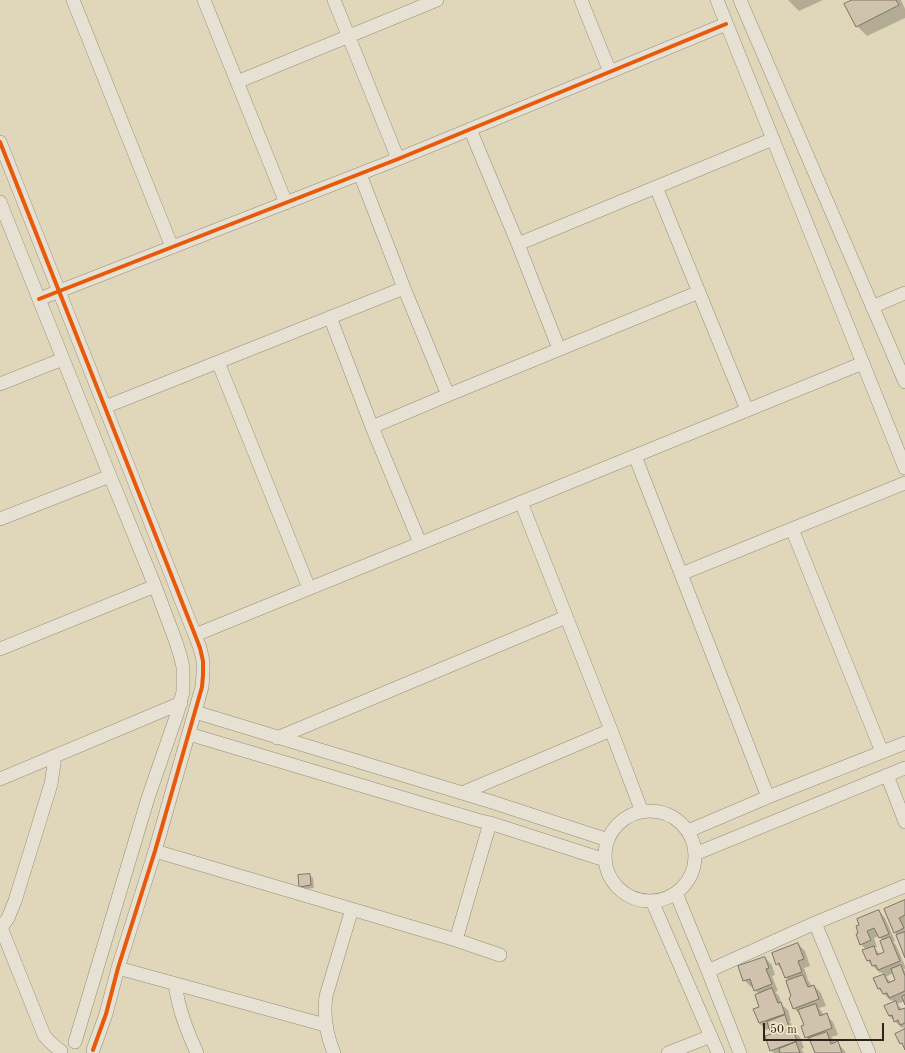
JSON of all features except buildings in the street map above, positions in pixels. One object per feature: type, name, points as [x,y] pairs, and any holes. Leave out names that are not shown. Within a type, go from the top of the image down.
[{"type":"street","points":[[73,0],[172,247]]},
{"type":"street","points":[[204,0],[286,203]]},
{"type":"street","points":[[334,0],[398,159]]},
{"type":"street","points":[[237,82],[437,0]]},
{"type":"street","points":[[581,0],[610,72]]},
{"type":"street","points":[[717,0],[905,468]]},
{"type":"street","points":[[740,0],[905,382]]},
{"type":"street","points":[[39,299],[398,159],[726,24]]},
{"type":"street","points":[[470,130],[518,244],[559,350]]},
{"type":"street","points":[[518,244],[773,139]]},
{"type":"street","points":[[0,142],[195,635],[203,661],[202,687],[189,734],[94,1051],[88,1045],[75,1042],[68,1044],[62,1048],[60,1052],[49,1041],[44,1034],[1,926],[8,918],[15,901],[51,784],[54,756]]},
{"type":"street","points":[[360,174],[404,288],[448,395]]},
{"type":"street","points":[[656,187],[747,410]]},
{"type":"street","points":[[0,202],[155,586],[183,667],[181,703],[148,798],[75,1042]]},
{"type":"street","points":[[105,407],[404,288]]},
{"type":"street","points":[[372,427],[699,292]]},
{"type":"street","points":[[872,307],[905,292]]},
{"type":"street","points":[[330,317],[372,427],[420,543]]},
{"type":"street","points":[[0,384],[63,359]]},
{"type":"street","points":[[218,362],[309,588]]},
{"type":"street","points":[[195,635],[863,363]]},
{"type":"street","points":[[635,456],[768,796]]},
{"type":"street","points":[[0,519],[110,476]]},
{"type":"street","points":[[681,574],[905,483]]},
{"type":"street","points":[[521,502],[642,812]]},
{"type":"street","points":[[792,529],[882,752]]},
{"type":"street","points":[[0,649],[155,586]]},
{"type":"street","points":[[277,738],[566,617]]},
{"type":"street","points":[[0,779],[181,703]]},
{"type":"street","points":[[195,712],[492,802],[608,840]]},
{"type":"street","points":[[462,793],[611,730]]},
{"type":"street","points":[[189,734],[490,823],[605,860]]},
{"type":"street","points":[[688,831],[768,796],[905,743]]},
{"type":"street","points":[[695,854],[905,768]]},
{"type":"street","points":[[887,775],[905,822]]},
{"type":"street","points":[[652,811],[663,813],[673,817],[688,831],[694,846],[695,863],[688,880],[676,893],[668,897],[652,901],[643,901],[624,893],[611,879],[605,860],[605,850],[608,840],[618,825],[633,814],[652,811]]},
{"type":"street","points":[[456,940],[490,823]]},
{"type":"street","points":[[155,851],[456,940],[500,955]]},
{"type":"street","points":[[708,971],[815,923],[905,886]]},
{"type":"street","points":[[676,893],[740,1053]]},
{"type":"street","points":[[652,901],[718,1053]]},
{"type":"street","points":[[334,1053],[327,1036],[324,1010],[326,996],[352,909]]},
{"type":"street","points":[[815,923],[869,1053]]},
{"type":"street","points":[[118,968],[325,1025]]},
{"type":"street","points":[[176,984],[178,1002],[183,1020],[197,1053]]},
{"type":"street","points":[[668,1053],[710,1036]]},
{"type":"cycle path","points":[[39,299],[398,159],[726,24]]},
{"type":"cycle path","points":[[0,142],[195,635],[203,661],[202,687],[155,851],[118,968],[106,1014],[93,1050]]}]
